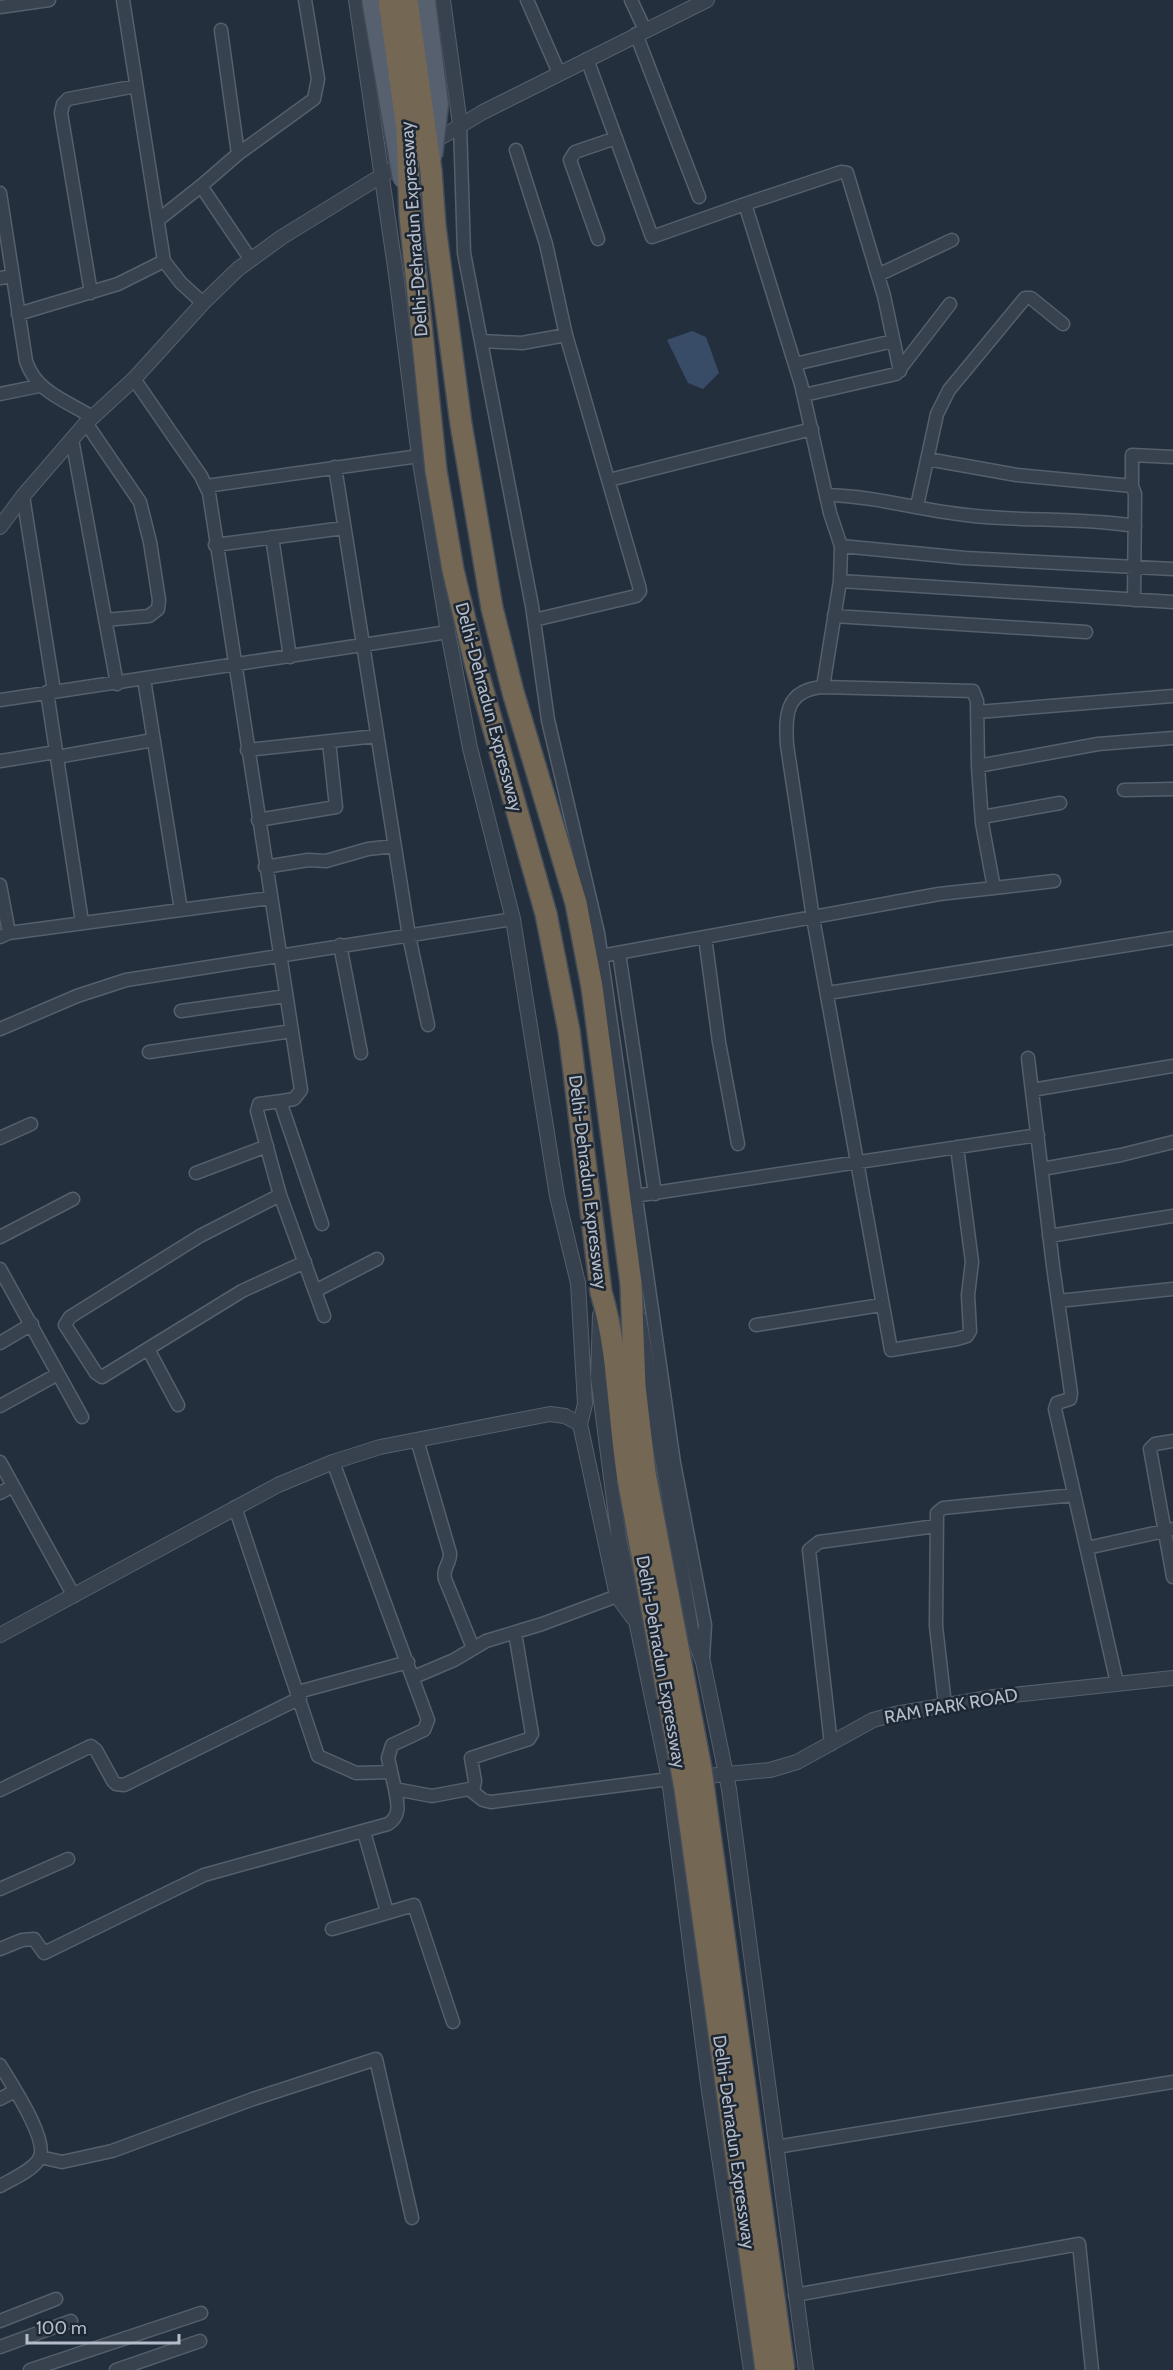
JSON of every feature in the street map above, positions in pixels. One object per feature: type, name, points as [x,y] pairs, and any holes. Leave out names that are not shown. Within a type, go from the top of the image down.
[{"type":"highway","name":"Delhi-Dehradun Expressway","points":[[389,0],[407,130],[410,216],[435,462],[451,559],[476,666],[546,914],[569,1031],[601,1292],[612,1329],[618,1405],[701,1769],[784,2370]]},
{"type":"highway","name":"Delhi-Dehradun Expressway","points":[[407,0],[431,171],[435,226],[461,424],[492,608],[513,692],[576,903],[595,1008],[632,1284],[636,1476],[685,1789],[766,2370]]},
{"type":"main road","points":[[371,0],[390,118],[410,216]]},
{"type":"main road","points":[[426,0],[439,104],[431,171]]},
{"type":"street","points":[[0,7],[49,0]]},
{"type":"street","points":[[123,0],[164,261],[181,283],[203,303]]},
{"type":"street","points":[[158,220],[238,154],[302,110],[314,99],[318,91],[305,0]]},
{"type":"street","points":[[356,0],[419,456],[448,632],[477,782],[513,919],[557,1196],[578,1283],[585,1404],[580,1424],[617,1596],[637,1622]]},
{"type":"street","points":[[443,0],[460,124],[464,253],[534,620],[548,720],[601,956],[674,1463],[705,1625],[703,1662]]},
{"type":"street","points":[[527,0],[559,73]]},
{"type":"street","points":[[631,0],[640,32],[699,197]]},
{"type":"street","points":[[0,527],[23,496],[89,420],[134,380],[203,303],[251,260],[282,237],[382,177],[460,124],[707,0]]},
{"type":"street","points":[[221,30],[238,154]]},
{"type":"street","points":[[588,59],[652,237],[841,172],[847,173],[878,275],[900,371]]},
{"type":"street","points":[[91,292],[61,113],[63,104],[69,99],[136,86]]},
{"type":"street","points":[[598,239],[570,160],[575,152],[616,138]]},
{"type":"street","points":[[516,150],[546,244],[566,335],[639,586],[639,594],[534,620]]},
{"type":"street","points":[[201,186],[251,260]]},
{"type":"street","points":[[0,193],[6,277],[18,314],[30,376],[39,386],[89,420],[140,502],[150,542],[159,600],[158,609],[148,616],[105,620]]},
{"type":"street","points":[[745,204],[804,395],[826,495],[841,546],[840,581],[823,687]]},
{"type":"street","points":[[878,275],[952,240]]},
{"type":"street","points":[[18,314],[118,284],[164,261]]},
{"type":"street","points":[[917,506],[938,414],[949,390],[1021,299],[1031,298],[1063,324]]},
{"type":"street","points":[[804,395],[892,375],[900,371],[950,304]]},
{"type":"street","points":[[481,341],[522,344],[566,335]]},
{"type":"street","points":[[795,364],[893,341]]},
{"type":"street","points":[[134,380],[206,486],[301,1090],[294,1099],[258,1105],[280,1196],[324,1316]]},
{"type":"street","points":[[0,394],[39,386]]},
{"type":"street","points":[[609,480],[812,429]]},
{"type":"street","points":[[72,439],[117,684]]},
{"type":"street","points":[[1134,600],[1135,494],[1132,486],[1132,455],[1173,457]]},
{"type":"street","points":[[206,486],[419,456]]},
{"type":"street","points":[[927,459],[1017,475],[1132,486]]},
{"type":"street","points":[[335,467],[394,846],[409,936],[428,1025]]},
{"type":"street","points":[[826,495],[857,496],[966,515],[1079,519],[1135,526]]},
{"type":"street","points":[[23,496],[50,692],[56,755],[82,922]]},
{"type":"street","points":[[215,545],[344,528]]},
{"type":"street","points":[[272,537],[290,657]]},
{"type":"street","points":[[841,546],[965,558],[1173,568]]},
{"type":"street","points":[[840,581],[1173,602]]},
{"type":"street","points":[[834,616],[1086,632]]},
{"type":"street","points":[[0,700],[448,632]]},
{"type":"street","points":[[144,679],[181,910]]},
{"type":"street","points":[[957,1147],[972,1262],[968,1295],[970,1331],[967,1336],[957,1339],[891,1350],[881,1305],[813,918],[786,730],[794,697],[808,689],[823,687],[969,690],[976,696],[982,817],[994,888]]},
{"type":"street","points":[[977,712],[1173,696]]},
{"type":"street","points":[[247,750],[377,736]]},
{"type":"street","points":[[978,766],[1098,744],[1173,738]]},
{"type":"street","points":[[0,761],[153,740]]},
{"type":"street","points":[[258,820],[336,807],[329,742]]},
{"type":"street","points":[[1124,790],[1173,789]]},
{"type":"street","points":[[982,817],[1060,802]]},
{"type":"street","points":[[265,867],[308,860],[326,861],[368,849],[394,846]]},
{"type":"street","points":[[601,956],[939,894],[1054,880]]},
{"type":"street","points":[[0,885],[5,935],[82,922],[270,898]]},
{"type":"street","points":[[0,1029],[77,996],[126,980],[513,919]]},
{"type":"street","points":[[705,937],[719,1042],[738,1144]]},
{"type":"street","points":[[828,993],[1173,938]]},
{"type":"street","points":[[340,945],[361,1053]]},
{"type":"street","points":[[619,952],[655,1194]]},
{"type":"street","points":[[181,1011],[286,996]]},
{"type":"street","points":[[149,1052],[292,1031]]},
{"type":"street","points":[[1029,1058],[1049,1236],[1071,1396],[1057,1403],[1055,1409],[1118,1683]]},
{"type":"street","points":[[1032,1090],[1173,1066]]},
{"type":"street","points":[[282,1101],[322,1224]]},
{"type":"street","points":[[0,1138],[31,1124]]},
{"type":"street","points":[[634,1196],[1038,1135]]},
{"type":"street","points":[[1042,1169],[1121,1155],[1173,1142]]},
{"type":"street","points":[[196,1173],[267,1146]]},
{"type":"street","points":[[280,1196],[200,1236],[64,1322],[96,1373],[102,1377],[242,1291],[306,1262]]},
{"type":"street","points":[[0,1237],[73,1199]]},
{"type":"street","points":[[1049,1236],[1173,1216]]},
{"type":"street","points":[[315,1291],[377,1259]]},
{"type":"street","points":[[0,1269],[82,1417]]},
{"type":"street","points":[[632,1284],[644,1338],[661,1462],[680,1551],[691,1629],[703,1662],[726,1775],[806,2370]]},
{"type":"street","points":[[1058,1301],[1173,1289]]},
{"type":"street","points":[[0,1297],[12,1291]]},
{"type":"street","points":[[601,1292],[598,1377],[619,1539],[669,1779],[710,2096],[751,2370]]},
{"type":"street","points":[[756,1325],[881,1305]]},
{"type":"street","points":[[0,1343],[32,1324]]},
{"type":"street","points":[[148,1349],[178,1405]]},
{"type":"street","points":[[0,1406],[58,1374]]},
{"type":"street","points":[[0,1635],[235,1507],[278,1485],[333,1462],[380,1447],[550,1414],[565,1416],[580,1424]]},
{"type":"street","points":[[417,1440],[450,1553],[451,1559],[444,1570],[445,1579],[473,1648]]},
{"type":"street","points":[[1173,1441],[1155,1444],[1150,1449],[1169,1530],[1173,1577]]},
{"type":"street","points":[[0,1461],[74,1596]]},
{"type":"street","points":[[0,1949],[29,1938],[34,1939],[45,1953],[204,1875],[364,1832],[394,1820],[398,1808],[388,1758],[392,1745],[427,1726],[428,1720],[333,1462]]},
{"type":"street","points":[[0,1493],[13,1486]]},
{"type":"street","points":[[945,1705],[936,1626],[937,1513],[943,1508],[1074,1495]]},
{"type":"street","points":[[235,1507],[299,1695],[315,1751],[321,1759],[356,1773],[391,1772]]},
{"type":"street","points":[[831,1744],[809,1550],[819,1542],[936,1527]]},
{"type":"street","points":[[1087,1548],[1169,1530]]},
{"type":"street","points":[[414,1677],[501,1635],[515,1633],[617,1596]]},
{"type":"street","points":[[473,1791],[475,1781],[471,1758],[529,1738],[532,1734],[515,1633]]},
{"type":"street","points":[[0,1790],[91,1746],[96,1750],[113,1781],[124,1785],[299,1695],[408,1662]]},
{"type":"street","name":"RAM PARK ROAD","points":[[669,1779],[770,1770],[798,1762],[873,1720],[945,1705],[1173,1678]]},
{"type":"street","points":[[395,1789],[432,1796],[473,1791],[483,1800],[491,1802],[669,1779]]},
{"type":"street","points":[[364,1832],[387,1912]]},
{"type":"street","points":[[0,1889],[68,1859]]},
{"type":"street","points":[[332,1929],[410,1904],[415,1906],[453,2022]]},
{"type":"street","points":[[40,2157],[62,2162],[112,2151],[253,2099],[376,2059],[412,2218]]},
{"type":"street","points":[[0,2064],[40,2143],[40,2157],[31,2167],[0,2186]]},
{"type":"street","points":[[776,2147],[1173,2082]]},
{"type":"street","points":[[0,2099],[15,2091]]},
{"type":"street","points":[[795,2295],[1079,2244],[1092,2370]]},
{"type":"street","points":[[0,2321],[56,2299]]},
{"type":"street","points":[[30,2370],[201,2313]]},
{"type":"street","points":[[0,2347],[71,2321]]},
{"type":"street","points":[[116,2370],[200,2341]]},
{"type":"water","points":[[692,331],[706,337],[719,373],[703,389],[688,383],[667,340]]}]
